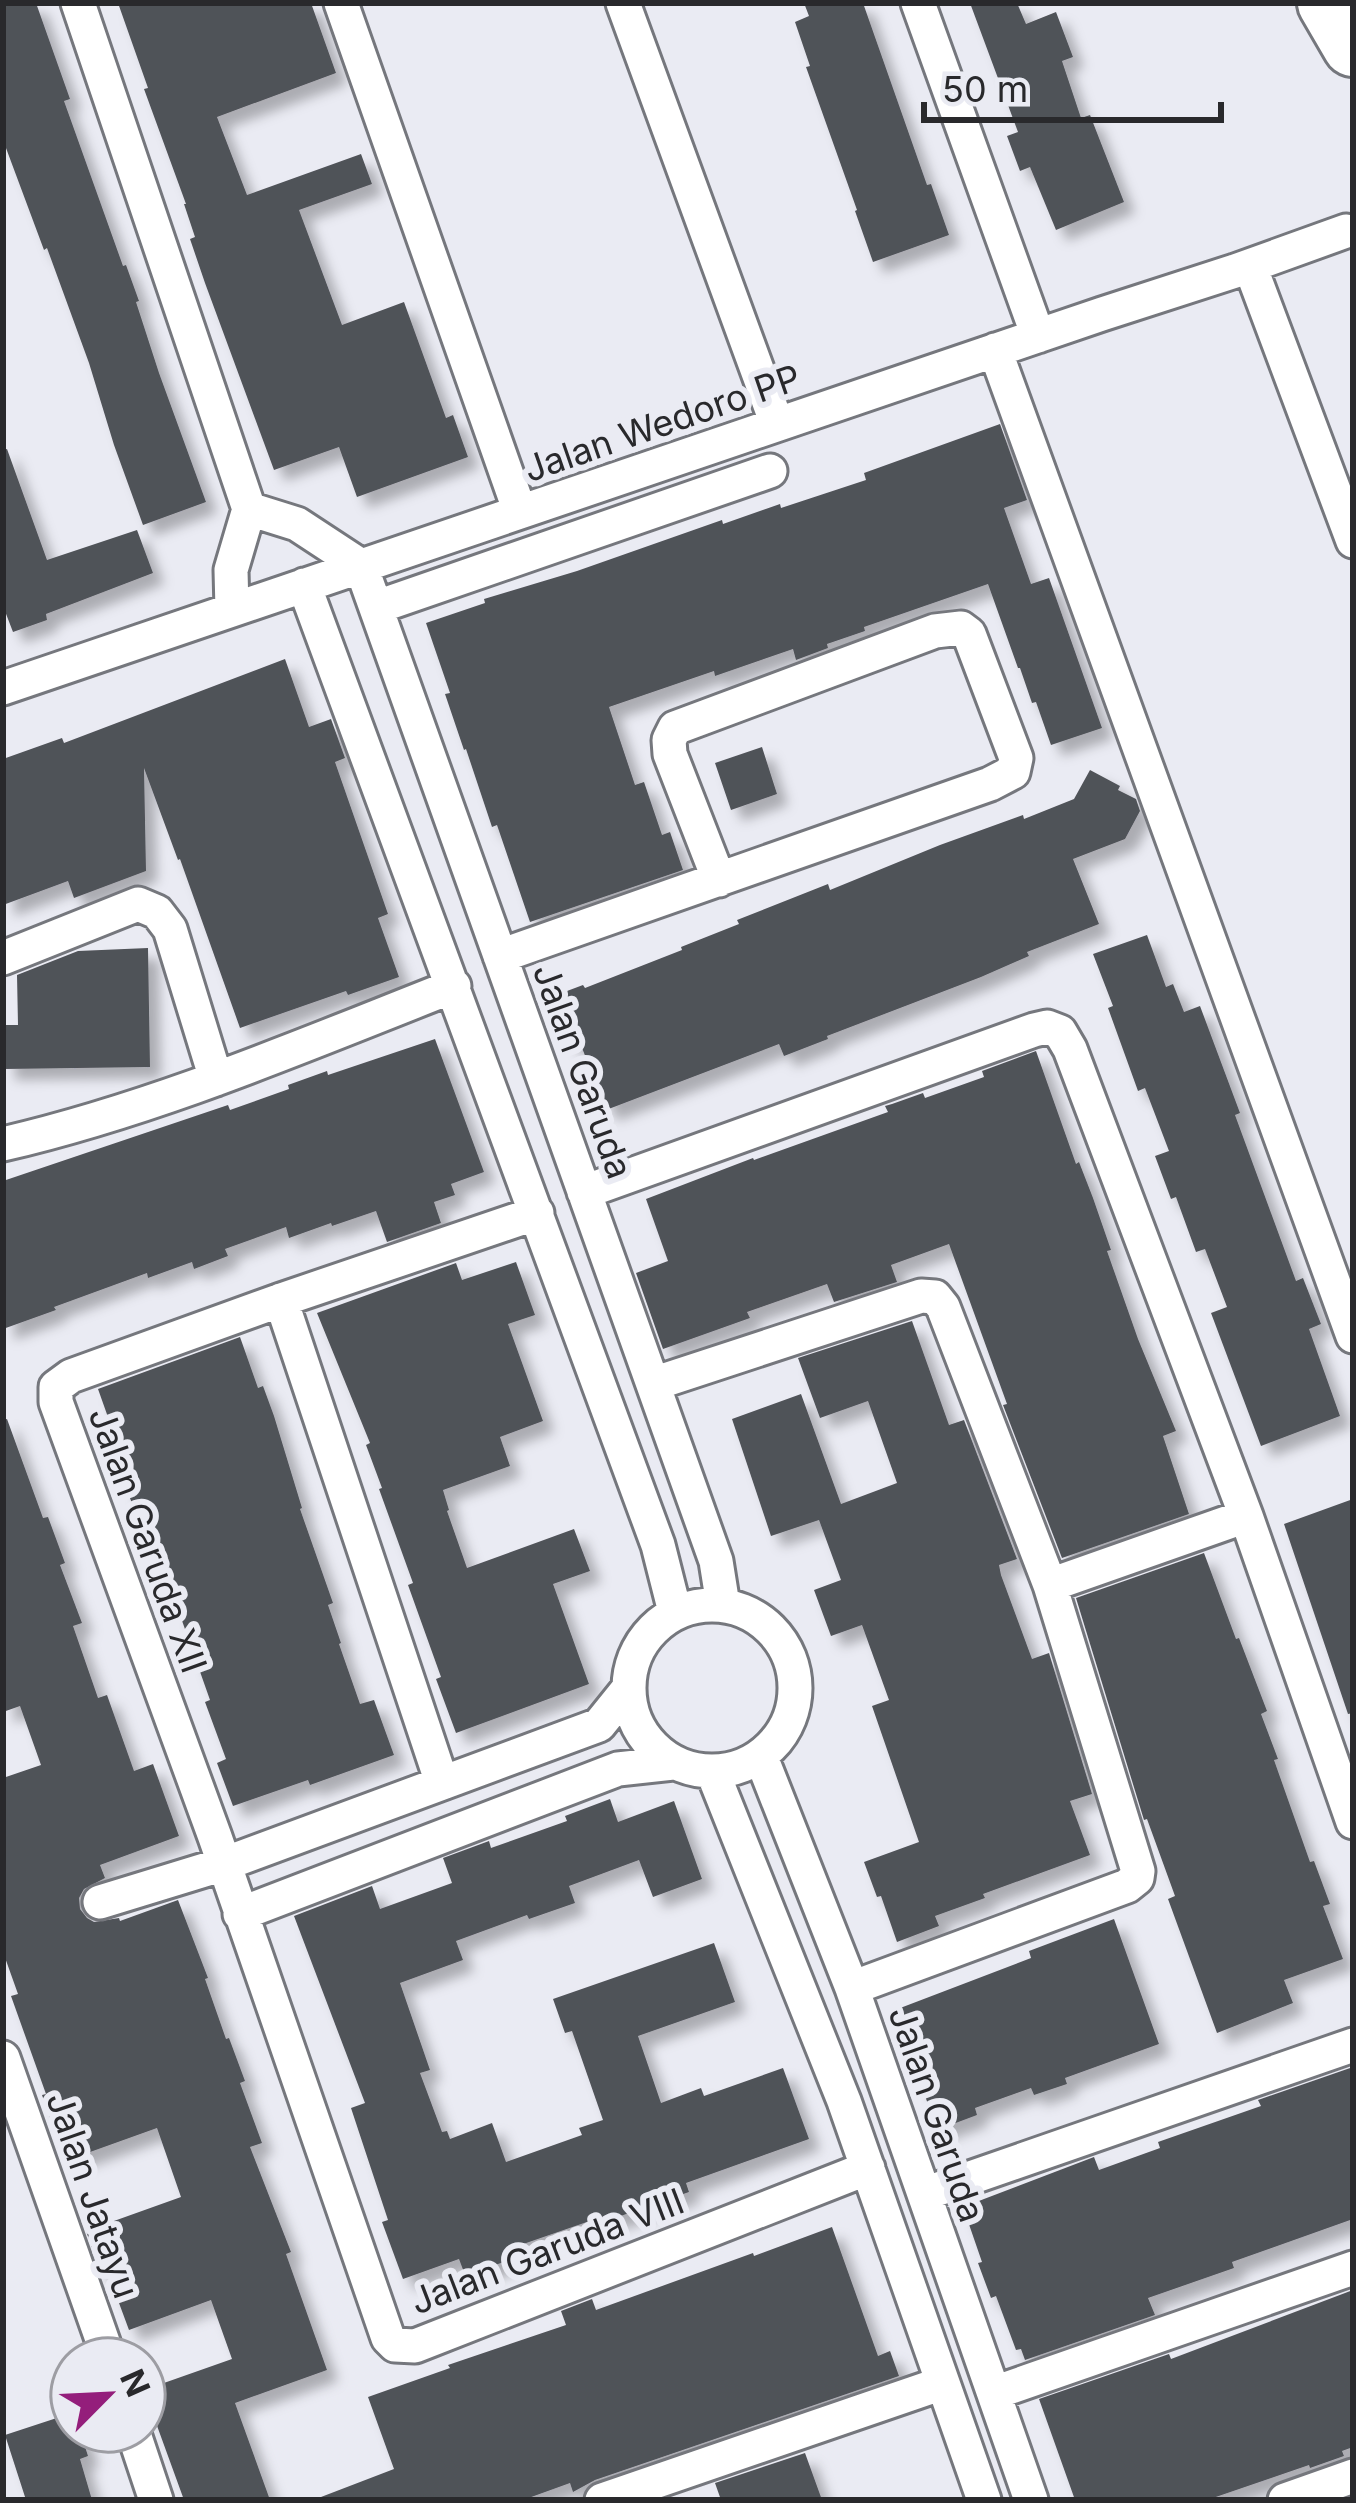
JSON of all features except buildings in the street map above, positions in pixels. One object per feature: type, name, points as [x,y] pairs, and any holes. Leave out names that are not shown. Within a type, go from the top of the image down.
[{"type":"highway","points":[[1328,3],[1353,46]]},
{"type":"street","points":[[78,3],[249,509],[231,570],[232,610]]},
{"type":"street","points":[[341,3],[520,512]]},
{"type":"street","points":[[622,3],[777,424]]},
{"type":"street","points":[[918,3],[1038,336]]},
{"type":"street","name":"Jalan Wedoro PP","points":[[3,688],[1346,231]]},
{"type":"street","points":[[1250,266],[1353,541]]},
{"type":"street","points":[[995,350],[1353,1336]]},
{"type":"street","points":[[377,608],[770,470]]},
{"type":"street","points":[[249,509],[297,524],[361,566]]},
{"type":"street","name":"Jalan Garuda","points":[[361,566],[716,1561],[723,1604]]},
{"type":"street","points":[[304,585],[658,1545],[675,1612]]},
{"type":"street","points":[[500,956],[718,880],[990,784],[1013,772],[1016,758],[969,634],[961,628],[934,632],[675,728],[669,740],[670,754],[718,880]]},
{"type":"street","points":[[350,709],[405,690]]},
{"type":"street","points":[[3,958],[138,904],[158,912],[170,928],[216,1078]]},
{"type":"street","points":[[3,1144],[216,1078],[454,986]]},
{"type":"street","points":[[584,1192],[1034,1030],[1054,1028],[1065,1037],[1246,1516],[1353,1822]]},
{"type":"street","points":[[482,1064],[533,1049]]},
{"type":"street","name":"Jalan Garuda XII","points":[[224,1864],[55,1391],[71,1376],[537,1214]]},
{"type":"street","points":[[572,1309],[620,1292]]},
{"type":"street","points":[[653,1384],[921,1296],[935,1298],[943,1307],[1050,1585],[1137,1878],[1127,1886],[852,1988]]},
{"type":"street","points":[[281,1300],[442,1783]]},
{"type":"street","points":[[1050,1585],[1246,1516]]},
{"type":"street","points":[[723,1604],[750,1613],[773,1631],[789,1654],[795,1682],[793,1711],[781,1737],[761,1757],[739,1768],[713,1773],[673,1763],[640,1732],[628,1689],[634,1658],[650,1631],[675,1612],[723,1604]]},
{"type":"street","points":[[100,1902],[224,1864],[599,1725],[628,1689]]},
{"type":"street","points":[[520,1755],[538,1800]]},
{"type":"street","name":"Jalan Garuda","points":[[761,1757],[852,1988],[1031,2500]]},
{"type":"street","points":[[239,1914],[617,1769],[673,1763]]},
{"type":"street","points":[[713,1773],[844,2101],[984,2500]]},
{"type":"street","points":[[357,1814],[374,1863]]},
{"type":"street","name":"Jalan Garuda VIII","points":[[224,1864],[394,2345],[415,2346],[868,2168]]},
{"type":"street","points":[[924,2194],[1353,2045]]},
{"type":"street","name":"Jalan Jatayu","points":[[3,2058],[101,2335]]},
{"type":"street","points":[[844,2101],[886,2086]]},
{"type":"street","points":[[994,2392],[1353,2268]]},
{"type":"street","points":[[920,2316],[963,2304]]},
{"type":"street","points":[[602,2500],[943,2383]]},
{"type":"street","points":[[141,2455],[156,2500]]},
{"type":"street","points":[[1285,2500],[1353,2476]]}]
